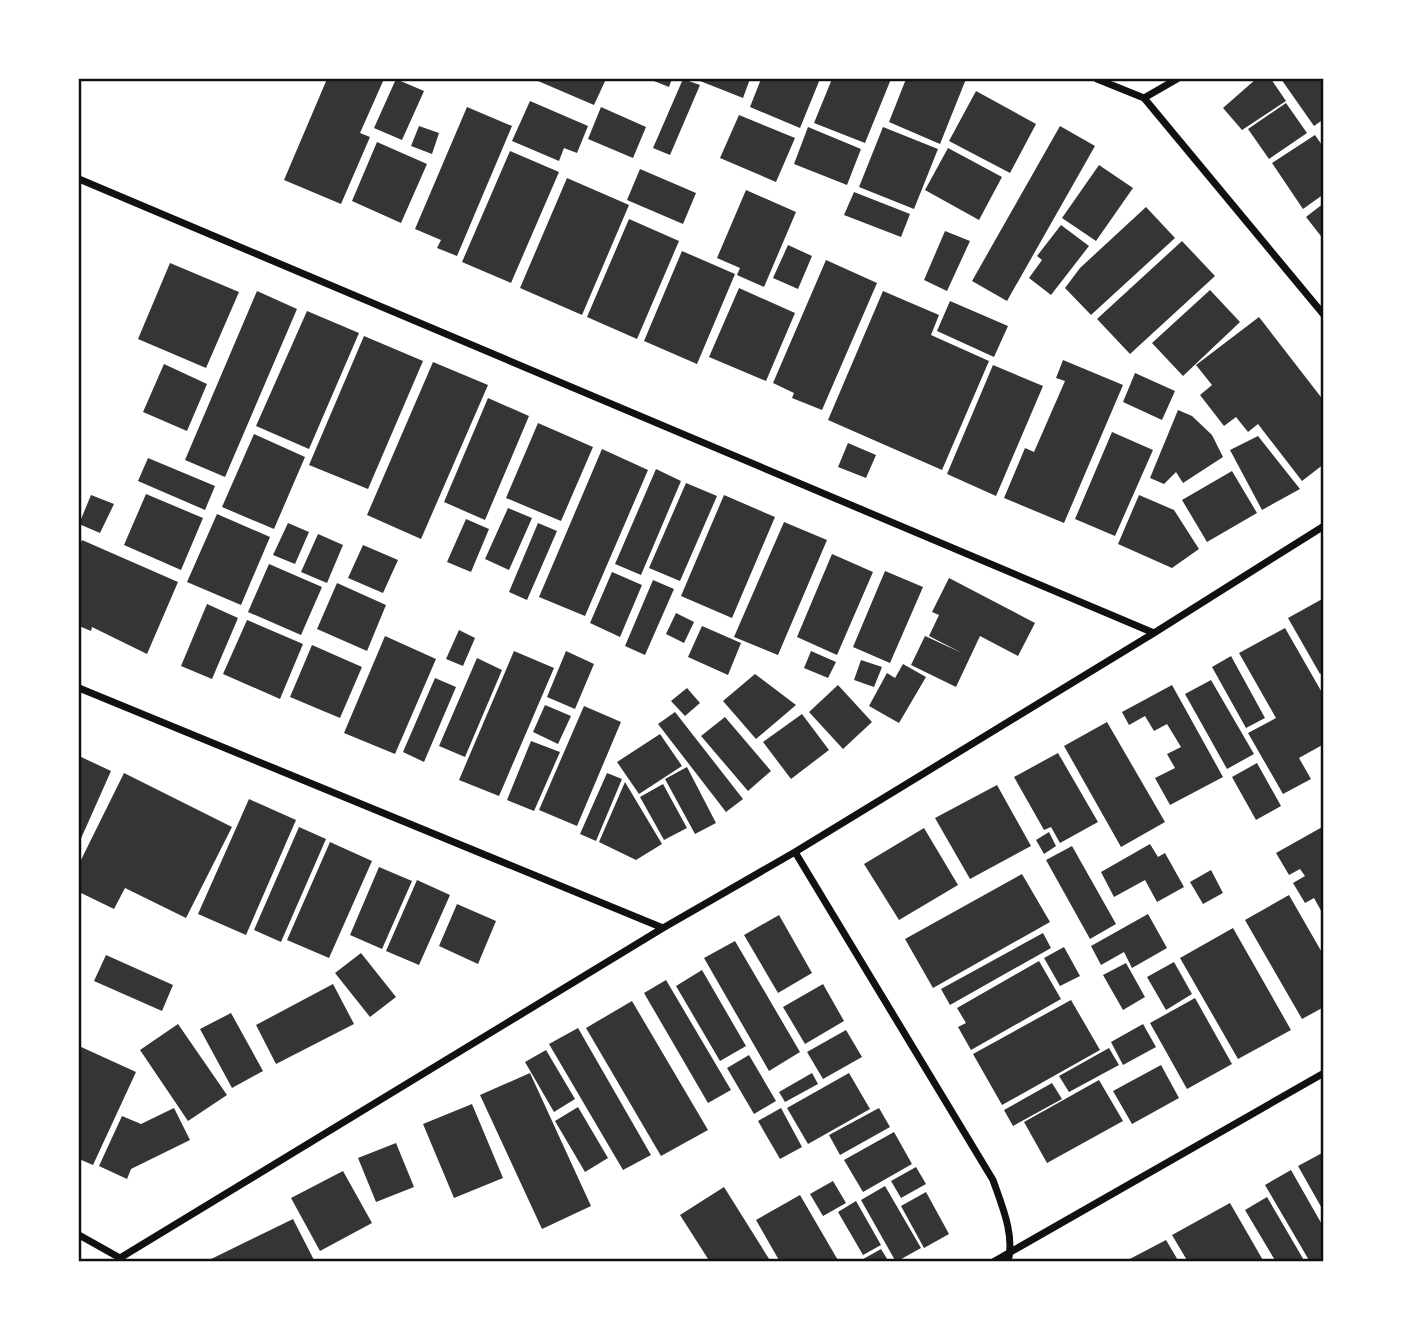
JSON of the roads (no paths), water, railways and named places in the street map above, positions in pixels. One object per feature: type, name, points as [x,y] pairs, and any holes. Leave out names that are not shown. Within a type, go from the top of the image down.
[{"type":"street","points":[[1097,79],[1144,98],[1324,316]]},
{"type":"street","points":[[1144,98],[1177,79]]},
{"type":"street","points":[[79,179],[1154,633]]},
{"type":"street","points":[[79,1235],[121,1260],[663,928],[795,852],[1154,633],[1324,526]]},
{"type":"street","points":[[79,688],[663,928]]},
{"type":"street","points":[[795,852],[993,1180],[1006,1216],[1010,1253],[1008,1262]]},
{"type":"street","points":[[993,1262],[1324,1073]]}]
